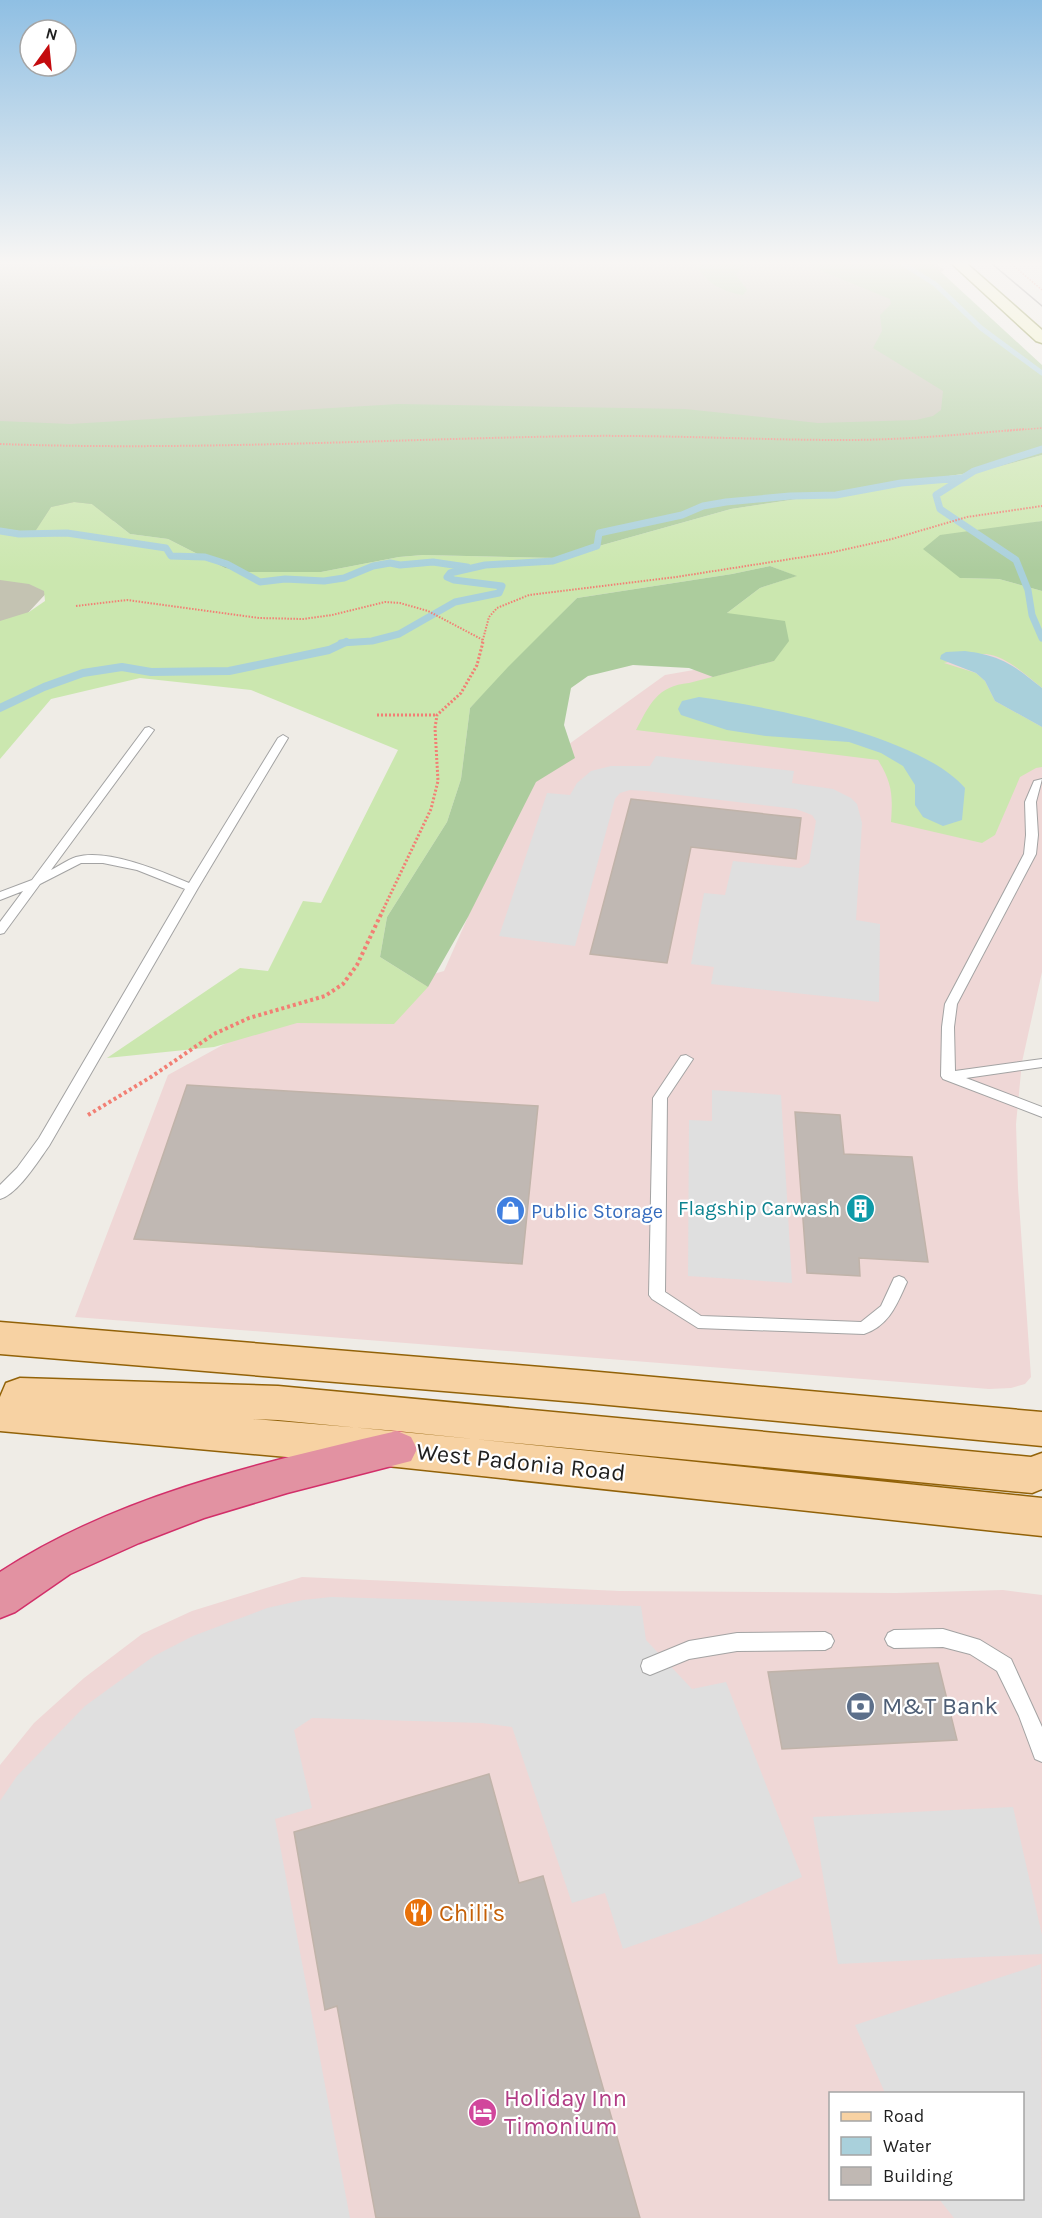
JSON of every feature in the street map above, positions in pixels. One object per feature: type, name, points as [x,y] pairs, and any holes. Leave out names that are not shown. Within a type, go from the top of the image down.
[{"type":"highway","points":[[0,1597],[55,1560],[123,1529],[203,1500],[287,1475],[397,1449]]},
{"type":"main road","points":[[0,1338],[588,1387],[1042,1429]]},
{"type":"main road","points":[[0,1398],[20,1395],[278,1403],[1020,1474],[1032,1475],[1042,1471]]},
{"type":"main road","name":"West Padonia Road","points":[[0,1414],[397,1449],[1042,1517]]},
{"type":"lane","points":[[0,930],[149,730]]},
{"type":"lane","points":[[0,1194],[22,1172],[44,1142],[192,888],[283,738]]},
{"type":"lane","points":[[948,1076],[948,1027],[951,1004],[1029,854],[1032,835],[1029,800],[1038,783],[1042,782]]},
{"type":"lane","points":[[0,896],[36,882],[79,860],[95,860],[140,867],[192,888]]},
{"type":"lane","points":[[686,1059],[660,1098],[657,1295],[698,1322],[864,1328],[887,1310],[898,1282]]},
{"type":"lane","points":[[948,1076],[1042,1063]]},
{"type":"lane","points":[[948,1076],[1042,1112]]},
{"type":"lane","points":[[894,1639],[943,1638],[974,1646],[1004,1665],[1027,1712],[1042,1752]]},
{"type":"lane","points":[[650,1666],[689,1650],[737,1642],[825,1641]]},
{"type":"path","points":[[0,444],[54,446],[352,444],[584,436],[854,440],[904,439],[1042,428]]},
{"type":"path","points":[[44,1142],[151,1077],[214,1035],[249,1018],[325,996],[343,984],[357,965],[431,809],[438,781],[435,728],[438,715],[461,693],[477,665],[489,617],[497,608],[517,597],[676,578],[829,553],[967,517],[1042,506]]},
{"type":"path","points":[[76,606],[126,600],[259,618],[285,619],[317,618],[385,602],[411,605],[428,610],[483,640]]},
{"type":"path","points":[[377,715],[438,715]]},
{"type":"shaded area","points":[[0,366],[966,366],[1042,452],[131,502],[0,643]]},
{"type":"shaded area","points":[[987,619],[1042,666],[1042,972],[1022,1062],[1016,1124],[1031,1377],[1025,1384],[1011,1388],[989,1389],[75,1317],[168,1075],[263,1023],[444,971],[533,770],[665,675]]},
{"type":"shaded area","points":[[656,756],[794,771],[792,783],[833,789],[851,798],[857,804],[862,823],[856,920],[880,924],[879,1002],[711,984],[714,967],[691,964],[704,893],[725,895],[733,861],[800,868],[809,863],[816,821],[812,815],[796,809],[646,791],[630,790],[620,793],[615,799],[575,946],[499,936],[547,793],[570,795],[577,783],[591,771],[611,766],[650,766]]},
{"type":"shaded area","points":[[712,1090],[781,1095],[792,1283],[688,1276],[689,1120],[712,1121]]},
{"type":"shaded area","points":[[302,1577],[620,1591],[896,1593],[1003,1590],[1042,1595],[1042,2218],[0,2218],[0,1765],[34,1723],[84,1678],[142,1634],[192,1611]]},
{"type":"shaded area","points":[[331,1597],[641,1606],[646,1640],[692,1689],[726,1682],[802,1877],[701,1922],[623,1949],[605,1893],[572,1903],[512,1727],[482,1723],[312,1718],[294,1730],[312,1808],[275,1819],[350,2218],[0,2218],[0,1801],[17,1776],[85,1706],[154,1656],[193,1636],[267,1608]]},
{"type":"shaded area","points":[[1013,1807],[1042,1935],[1042,1954],[838,1964],[813,1817]]},
{"type":"shaded area","points":[[1041,1964],[1042,2218],[954,2218],[940,2200],[1024,2200],[1024,2092],[885,2092],[855,2025]]},
{"type":"green space","points":[[901,366],[1042,366],[1042,455],[982,471],[731,509],[556,558],[423,555],[399,557],[321,572],[244,572],[225,568],[168,539],[130,534],[92,504],[74,502],[51,507],[34,533],[0,528],[0,421],[70,424],[398,404],[685,409],[818,423],[916,420],[933,416],[941,410],[943,391]]},
{"type":"green space","points":[[1042,455],[1042,521],[1031,523],[960,578],[999,579],[1042,591],[1042,688],[1016,667],[994,656],[976,655],[944,663],[976,673],[985,681],[995,701],[1042,727],[1042,767],[1020,777],[995,835],[982,843],[891,822],[890,789],[878,760],[636,730],[650,704],[669,688],[774,661],[727,613],[760,588],[796,576],[770,566],[577,598],[470,708],[461,779],[447,822],[387,917],[380,957],[428,987],[394,1024],[297,1023],[214,1047],[107,1058],[240,968],[268,971],[303,901],[321,903],[398,750],[251,690],[140,678],[51,699],[0,759],[0,621],[29,612],[45,601],[44,591],[29,584],[0,580],[0,528],[34,533],[51,507],[74,502],[92,504],[130,534],[168,539],[225,568],[244,572],[321,572],[399,557],[423,555],[556,558],[731,509],[982,471]]},
{"type":"green space","points":[[1042,521],[1042,591],[999,579],[960,578],[923,549],[940,535]]},
{"type":"green space","points":[[770,566],[797,576],[760,588],[727,613],[785,621],[789,641],[774,661],[713,677],[689,668],[633,665],[588,676],[571,688],[564,725],[575,758],[536,782],[468,917],[428,987],[380,957],[387,917],[447,822],[461,779],[470,708],[508,667],[577,598]]},
{"type":"water","points":[[965,651],[1007,663],[1042,688],[1042,727],[995,701],[985,681],[976,673],[940,659],[941,655],[946,652]]},
{"type":"water","points":[[699,697],[764,708],[841,726],[914,753],[943,769],[965,788],[962,820],[943,826],[923,817],[915,805],[915,785],[903,766],[881,753],[849,742],[766,736],[727,730],[681,715],[678,709],[682,701]]},
{"type":"building","points":[[631,799],[801,818],[796,859],[691,847],[667,963],[590,954]]},
{"type":"building","points":[[187,1085],[538,1106],[522,1264],[134,1239]]},
{"type":"building","name":"Flagship Carwash","points":[[795,1112],[840,1115],[844,1154],[912,1157],[928,1262],[859,1258],[860,1276],[807,1273]]},
{"type":"building","name":"M&T Bank","points":[[938,1663],[957,1740],[782,1749],[768,1672]]},
{"type":"building","name":"Holiday Inn Timonium","points":[[489,1774],[519,1883],[543,1876],[640,2218],[376,2218],[337,2006],[325,2010],[294,1832]]},
{"type":"waterway","points":[[1032,366],[1042,373]]},
{"type":"waterway","points":[[1042,449],[974,471],[936,495],[940,509],[1016,560],[1028,590],[1032,615],[1042,638]]},
{"type":"waterway","points":[[344,643],[372,641],[399,634],[455,602],[499,593],[502,586],[454,580],[447,577],[450,573],[485,565],[553,561],[597,546],[599,533],[682,515],[703,506],[726,502],[790,496],[836,495],[901,483],[962,478]]},
{"type":"waterway","points":[[0,531],[19,534],[67,533],[166,548],[171,556],[205,557],[227,564],[260,582],[285,579],[324,581],[344,578],[373,566],[390,563],[400,565],[433,562],[467,567]]},
{"type":"waterway","points":[[0,708],[44,687],[83,673],[122,667],[151,672],[229,671],[329,650],[344,643]]},
{"type":"place","name":"Flagship Carwash","points":[[861,1208]]},
{"type":"place","name":"Public Storage","points":[[510,1211]]},
{"type":"place","name":"M&T Bank","points":[[861,1706]]},
{"type":"place","name":"Chili's","points":[[418,1913]]},
{"type":"place","name":"Holiday Inn Timonium","points":[[483,2112]]}]
